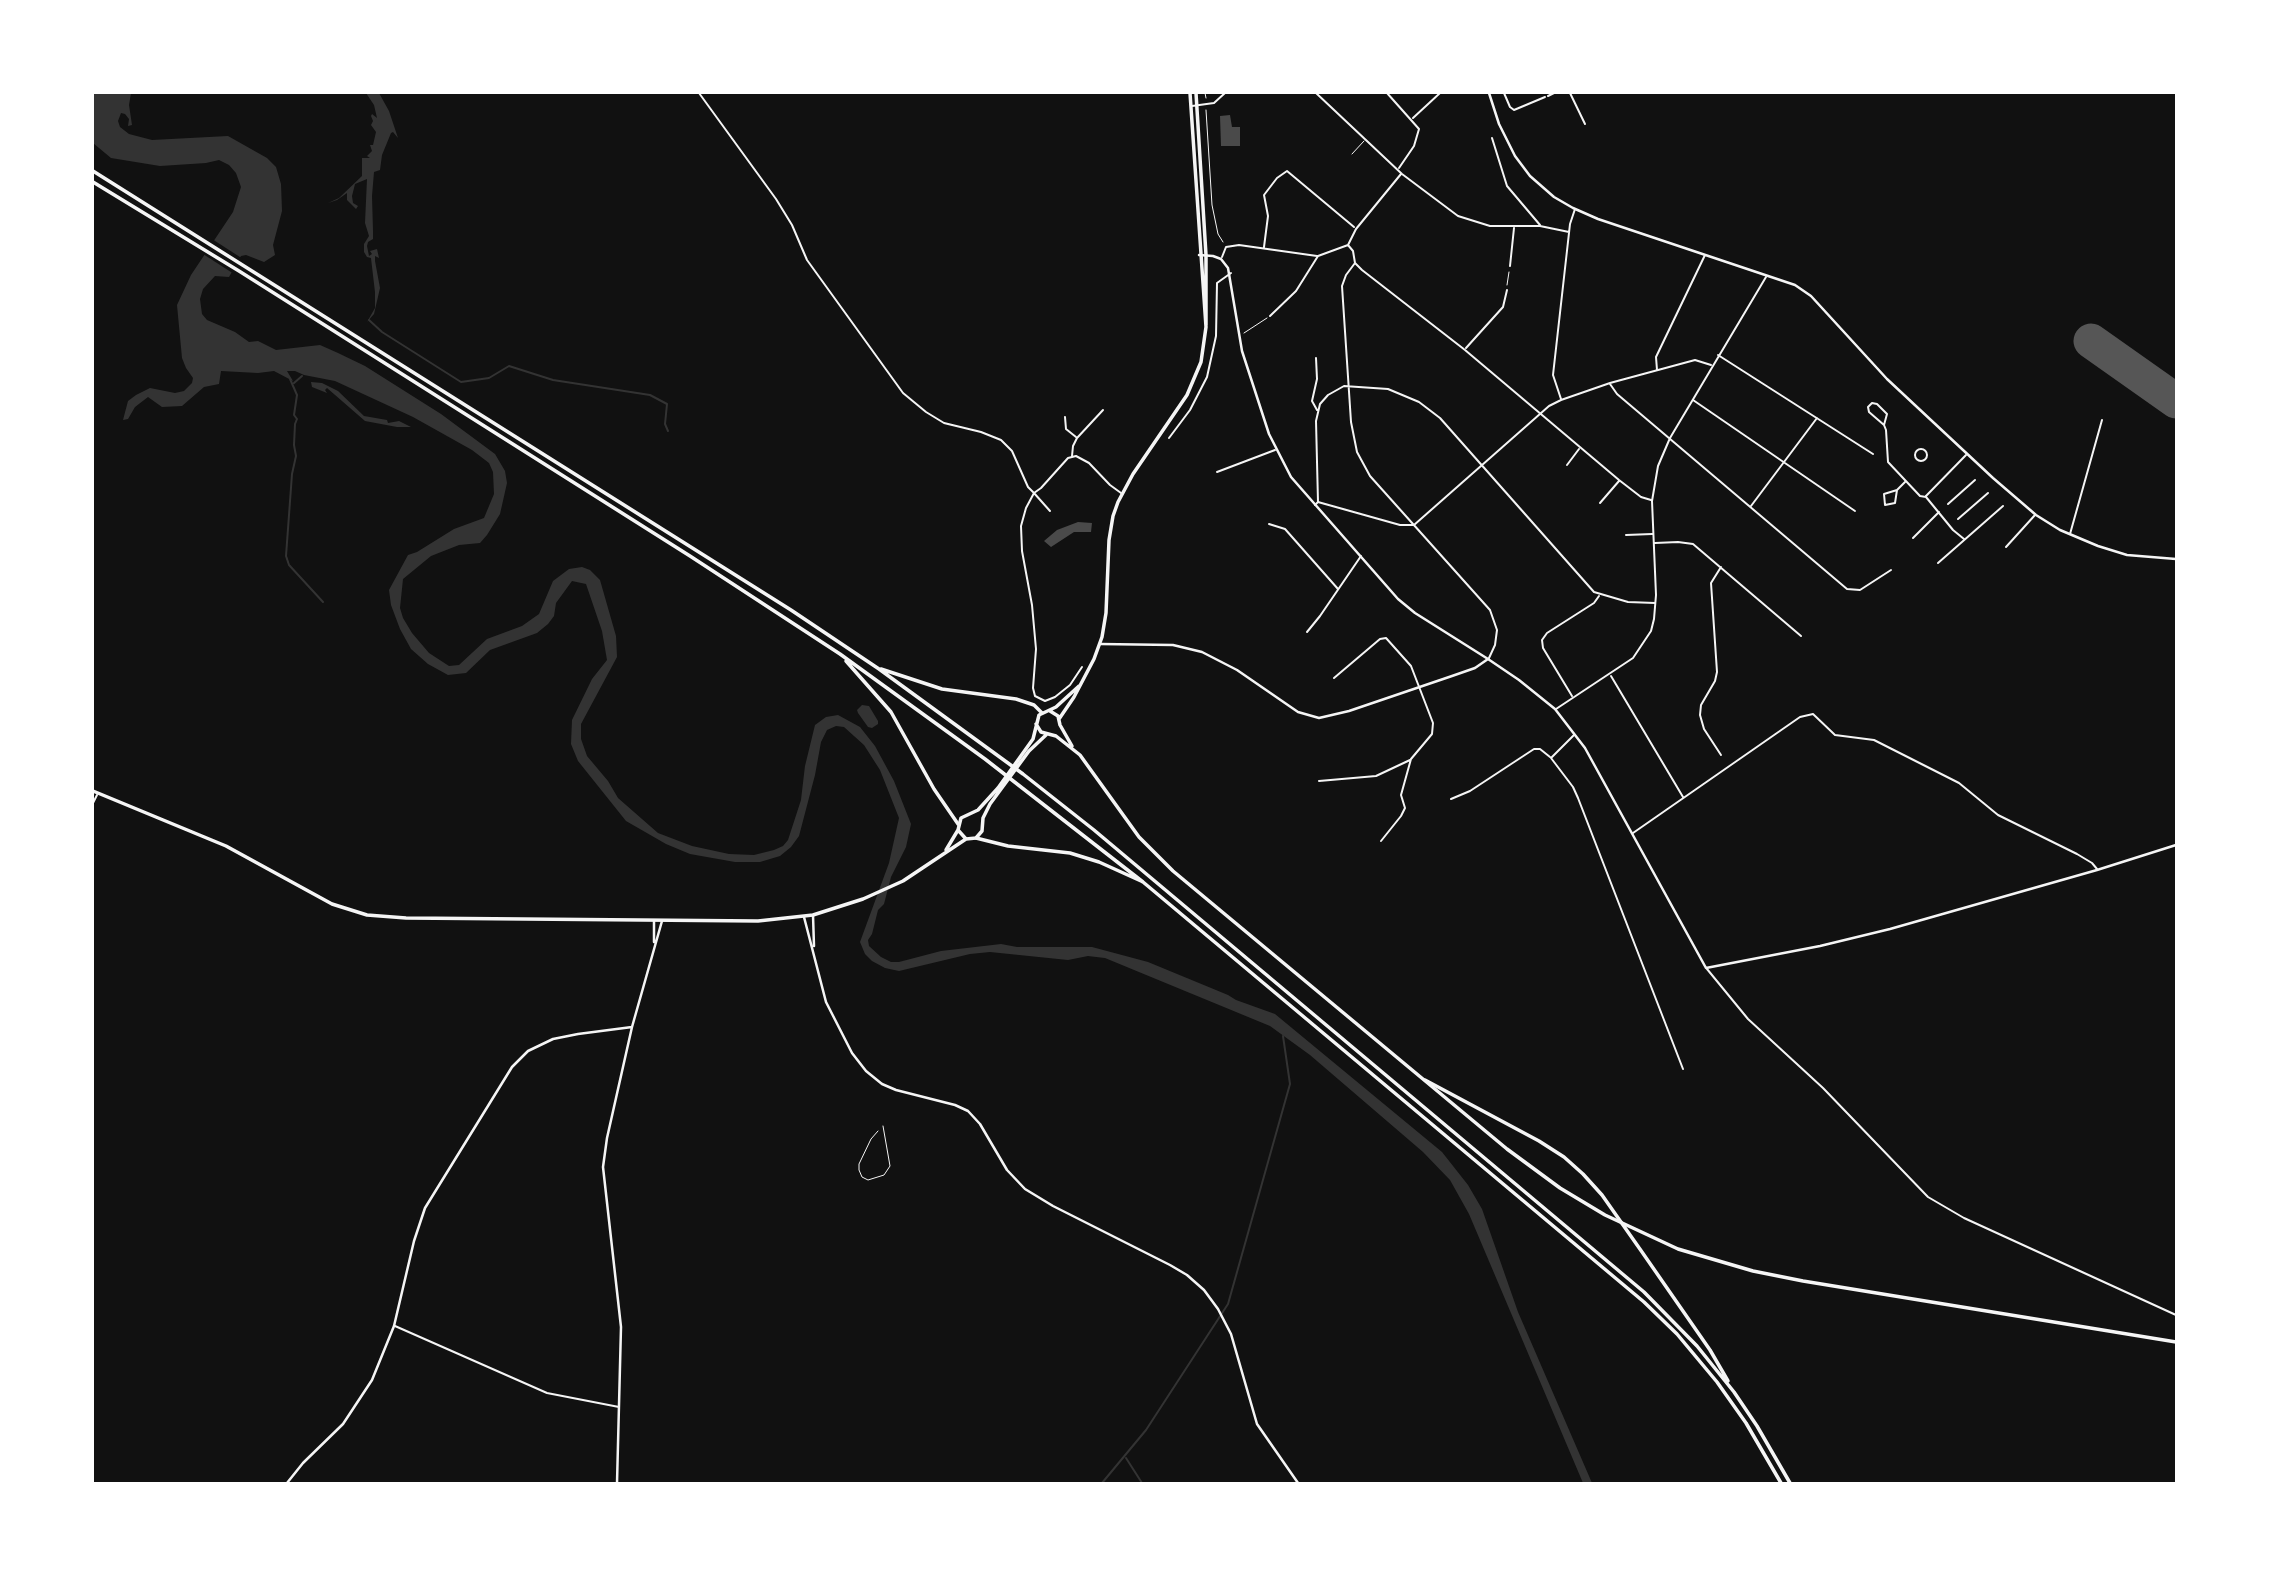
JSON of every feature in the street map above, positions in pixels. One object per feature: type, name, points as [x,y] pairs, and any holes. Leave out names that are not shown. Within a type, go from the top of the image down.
[{"type":"main road","points":[[1190,93],[1206,327]]},
{"type":"main road","points":[[1059,719],[1080,685],[1100,644],[1106,612],[1109,540],[1113,516],[1122,493],[1187,395],[1201,362],[1208,319],[1196,93]]},
{"type":"main road","points":[[1489,93],[1505,138],[1521,164],[1546,190],[1575,209],[1622,227],[1796,285],[1811,296],[1872,364],[2036,515],[2098,546],[2127,555],[2176,559]]},
{"type":"main road","points":[[93,171],[713,560],[880,669],[1013,766],[1094,830],[1620,1271],[1683,1330],[1734,1392]]},
{"type":"main road","points":[[93,181],[690,556],[840,654],[964,743],[1143,882],[1644,1302],[1692,1351],[1717,1382],[1746,1423],[1782,1483]]},
{"type":"main road","points":[[1199,255],[1221,259],[1231,273],[1239,335],[1276,450],[1291,477],[1405,606],[1488,659],[1555,709],[1594,762],[1706,968],[1878,932],[2176,845]]},
{"type":"main road","points":[[1100,644],[1173,645],[1202,652],[1237,670],[1298,712],[1314,718],[1333,716],[1420,687],[1475,668],[1488,659]]},
{"type":"main road","points":[[840,654],[891,712],[938,796],[958,824]]},
{"type":"main road","points":[[880,669],[942,688],[1016,699],[1034,705],[1042,713]]},
{"type":"main road","points":[[1025,755],[1033,739],[1038,718],[1080,685]]},
{"type":"main road","points":[[1050,711],[1059,719],[1073,748],[1089,766],[1133,831],[1158,858],[1424,1080],[1534,1169],[1577,1200],[1678,1249],[1765,1274],[2176,1342]]},
{"type":"main road","points":[[1037,724],[1041,732],[1073,748]]},
{"type":"main road","points":[[976,838],[982,831],[986,810],[999,789],[1036,743],[1057,731],[1060,725]]},
{"type":"main road","points":[[945,852],[963,816],[978,810],[999,789]]},
{"type":"main road","points":[[93,791],[226,846],[332,904],[367,915],[406,918],[758,922],[804,917],[893,887],[967,839],[976,838],[997,844],[1070,853],[1143,882]]},
{"type":"main road","points":[[971,814],[976,815],[982,822]]},
{"type":"main road","points":[[958,830],[967,839]]},
{"type":"main road","points":[[813,915],[814,953]]},
{"type":"main road","points":[[804,917],[822,993],[831,1014],[852,1053],[873,1077],[896,1090],[955,1105],[968,1111],[980,1124],[1007,1170],[1025,1189],[1182,1272],[1199,1285],[1218,1309],[1235,1343],[1257,1424],[1298,1483]]},
{"type":"main road","points":[[654,921],[654,948]]},
{"type":"main road","points":[[617,1483],[620,1316],[603,1167],[632,1027],[662,921]]},
{"type":"main road","points":[[287,1483],[303,1463],[336,1432],[355,1408],[376,1372],[394,1326],[414,1241],[425,1208],[512,1067],[528,1051],[553,1039],[632,1027]]},
{"type":"main road","points":[[1424,1080],[1546,1145],[1589,1180],[1704,1340],[1790,1483]]},
{"type":"street","points":[[699,93],[776,199],[792,225],[807,260],[896,385],[926,412],[944,423],[1001,440],[1012,451],[1028,487],[1050,511]]},
{"type":"street","points":[[1191,106],[1214,103],[1225,93]]},
{"type":"street","points":[[1317,93],[1398,170],[1463,218],[1490,226],[1540,226],[1569,232]]},
{"type":"street","points":[[1387,93],[1419,129],[1418,138],[1398,170]]},
{"type":"street","points":[[1412,118],[1440,93]]},
{"type":"street","points":[[1504,93],[1514,110],[1554,93]]},
{"type":"street","points":[[1570,93],[1585,124]]},
{"type":"street","points":[[1492,138],[1507,186],[1540,226]]},
{"type":"street","points":[[1264,247],[1268,216],[1264,195],[1277,178],[1287,171],[1356,229]]},
{"type":"street","points":[[1221,259],[1226,247],[1239,245],[1318,256],[1348,244],[1356,229],[1402,173]]},
{"type":"street","points":[[1561,400],[1553,375],[1569,232],[1575,209]]},
{"type":"street","points":[[1510,266],[1514,227]]},
{"type":"street","points":[[1348,244],[1353,251],[1355,263],[1465,350],[1619,480],[1641,497],[1652,500]]},
{"type":"street","points":[[1657,370],[1656,357],[1706,254]]},
{"type":"street","points":[[1270,316],[1296,291],[1318,256]]},
{"type":"street","points":[[1355,263],[1342,286],[1353,435],[1363,466],[1490,610],[1497,630],[1495,645],[1488,659]]},
{"type":"street","points":[[1169,438],[1196,400],[1207,377],[1216,336],[1217,283],[1231,273]]},
{"type":"street","points":[[1555,709],[1572,696],[1610,675],[1633,658],[1643,645],[1654,619],[1652,500],[1658,466],[1670,438],[1767,275]]},
{"type":"street","points":[[1465,350],[1503,307],[1507,290]]},
{"type":"street","points":[[1718,355],[1873,454]]},
{"type":"street","points":[[1316,358],[1317,379],[1312,401],[1318,411]]},
{"type":"street","points":[[1318,502],[1400,525],[1414,525],[1540,415],[1561,400],[1610,383],[1695,360],[1712,365]]},
{"type":"street","points":[[1610,383],[1617,394],[1847,589],[1860,590],[1891,570]]},
{"type":"street","points":[[1315,506],[1318,502],[1318,411],[1324,399],[1344,386],[1388,389],[1419,402],[1440,418],[1584,583],[1599,595],[1628,602],[1655,603]]},
{"type":"street","points":[[1693,399],[1854,511]]},
{"type":"street","points":[[1884,425],[1869,412],[1868,407],[1872,402],[1887,414],[1884,425],[1888,462],[1920,496],[1926,497],[1964,540]]},
{"type":"street","points":[[1072,457],[1077,438],[1103,410]]},
{"type":"street","points":[[1065,417],[1066,429],[1077,438]]},
{"type":"street","points":[[1751,507],[1816,418]]},
{"type":"street","points":[[2070,534],[2102,420]]},
{"type":"street","points":[[1567,465],[1580,448]]},
{"type":"street","points":[[1217,472],[1276,450]]},
{"type":"street","points":[[1926,497],[1967,454]]},
{"type":"street","points":[[1082,667],[1074,680],[1055,698],[1045,701],[1035,696],[1035,641],[1021,537],[1023,518],[1034,493],[1061,464],[1072,457],[1082,458],[1122,493]]},
{"type":"street","points":[[1600,503],[1619,480]]},
{"type":"street","points":[[1948,504],[1975,480]]},
{"type":"street","points":[[1897,490],[1895,503],[1885,505],[1884,494],[1897,490],[1905,481]]},
{"type":"street","points":[[1958,519],[1988,493]]},
{"type":"street","points":[[1938,562],[2003,506]]},
{"type":"street","points":[[1913,538],[1938,512]]},
{"type":"street","points":[[2006,547],[2036,515]]},
{"type":"street","points":[[1269,524],[1285,529],[1338,589]]},
{"type":"street","points":[[1626,535],[1653,534]]},
{"type":"street","points":[[1654,543],[1688,542],[1698,548],[1801,636]]},
{"type":"street","points":[[1307,632],[1361,555]]},
{"type":"street","points":[[1721,567],[1711,583],[1717,672],[1715,681],[1701,705],[1700,715],[1704,729],[1721,755]]},
{"type":"street","points":[[1572,696],[1543,648],[1542,640],[1547,633],[1594,603],[1599,595]]},
{"type":"street","points":[[1319,781],[1376,775],[1411,759],[1429,739],[1434,728],[1420,687],[1406,659],[1386,638],[1380,639],[1334,678]]},
{"type":"street","points":[[1610,675],[1684,798]]},
{"type":"street","points":[[1632,833],[1800,717],[1813,714],[1835,735],[1874,740],[1951,778],[1997,815],[2077,854],[2092,863],[2097,870]]},
{"type":"street","points":[[1551,758],[1575,734]]},
{"type":"street","points":[[1451,799],[1471,791],[1534,749],[1541,749],[1551,758],[1578,798],[1683,1069]]},
{"type":"street","points":[[1405,808],[1401,795],[1411,759]]},
{"type":"street","points":[[93,803],[98,793]]},
{"type":"street","points":[[1381,841],[1409,806]]},
{"type":"street","points":[[1706,968],[1748,1018],[1823,1088],[1928,1197],[1965,1218],[2176,1315]]},
{"type":"street","points":[[394,1326],[547,1393],[620,1407]]},
{"type":"lane","points":[[1352,154],[1366,139]]},
{"type":"lane","points":[[878,1131],[859,1164],[862,1177],[869,1180],[884,1175],[890,1166],[883,1126]]},
{"type":"path","points":[[1205,93],[1206,98]]},
{"type":"path","points":[[1206,110],[1212,205],[1218,234],[1226,247]]},
{"type":"path","points":[[1507,290],[1510,266]]},
{"type":"path","points":[[1239,335],[1270,316]]},
{"type":"shaded area","points":[[93,93],[131,93],[129,105],[132,125],[128,126],[129,119],[125,114],[121,113],[118,121],[120,127],[129,134],[152,140],[228,136],[267,158],[276,167],[281,184],[282,211],[273,245],[275,255],[264,262],[246,255],[241,256],[229,277],[215,276],[203,289],[200,299],[202,314],[207,320],[235,332],[249,342],[258,341],[276,350],[320,345],[338,353],[365,366],[441,414],[495,454],[505,471],[507,483],[500,514],[487,535],[480,543],[459,545],[431,556],[403,579],[400,608],[403,618],[429,653],[449,666],[459,665],[487,639],[522,626],[539,614],[553,581],[569,569],[582,567],[590,570],[600,580],[616,636],[617,657],[581,724],[581,739],[587,756],[618,798],[658,833],[692,846],[729,854],[754,855],[783,846],[788,840],[801,800],[805,766],[815,725],[826,717],[838,715],[860,727],[875,746],[894,781],[911,824],[906,847],[891,877],[884,904],[878,910],[868,940],[869,946],[881,957],[891,962],[899,962],[941,951],[1001,944],[1017,947],[1092,947],[1148,962],[1275,1014],[1442,1152],[1468,1185],[1482,1209],[1518,1312],[1592,1483],[1583,1483],[1469,1214],[1450,1180],[1423,1152],[1310,1055],[1270,1026],[1105,958],[1088,956],[1068,960],[990,952],[970,954],[899,971],[872,961],[865,954],[860,942],[889,863],[899,818],[880,770],[864,745],[844,727],[836,726],[827,730],[821,742],[799,836],[780,856],[760,862],[735,862],[690,854],[666,844],[626,821],[578,761],[571,744],[572,720],[592,679],[607,660],[602,631],[586,584],[572,581],[556,603],[554,616],[548,624],[537,633],[490,650],[466,673],[448,675],[428,664],[411,649],[400,629],[391,605],[389,590],[408,555],[454,529],[484,518],[494,494],[493,472],[489,463],[472,450],[413,417],[335,381],[295,371],[287,371],[293,381],[274,371],[221,371],[219,384],[204,387],[182,406],[162,407],[148,397],[135,407],[128,419],[123,420],[128,401],[136,395],[150,388],[175,393],[184,391],[192,383],[193,378],[182,358],[177,305],[191,275],[233,212],[241,187],[236,173],[229,165],[219,160],[160,166],[111,158],[93,143]]},
{"type":"shaded area","points":[[366,93],[379,93],[389,111],[398,138],[391,133],[382,155],[380,170],[374,172],[373,239],[367,246],[369,256],[372,254],[370,251],[377,249],[379,258],[375,256],[375,261],[380,288],[374,314],[367,322],[375,308],[375,292],[371,258],[364,252],[364,244],[369,236],[365,223],[367,179],[355,184],[352,196],[353,203],[358,206],[356,209],[347,200],[347,193],[337,200],[328,203],[339,198],[362,176],[362,158],[370,158],[367,156],[372,151],[370,145],[373,145],[376,132],[371,125],[372,114],[377,118],[374,105]]},
{"type":"shaded area","points":[[311,382],[322,383],[338,391],[364,416],[387,420],[388,423],[399,421],[411,427],[365,421],[327,388],[327,393],[312,387]]},
{"type":"shaded area","points":[[862,705],[869,706],[878,721],[872,728],[868,727],[858,713],[857,710]]},
{"type":"pier","points":[[212,239],[243,259],[234,274],[203,254]]},
{"type":"building","points":[[1230,115],[1232,127],[1240,127],[1240,146],[1221,146],[1220,116]]},
{"type":"building","points":[[1078,522],[1092,523],[1091,532],[1074,532],[1051,547],[1044,541],[1057,530]]},
{"type":"waterway","points":[[369,320],[382,332],[461,382],[489,378],[509,366],[553,380],[650,395],[667,404],[665,424],[668,431]]},
{"type":"waterway","points":[[294,383],[302,376]]},
{"type":"waterway","points":[[290,379],[297,395],[294,415],[297,419],[286,556],[289,565],[323,602]]},
{"type":"waterway","points":[[1102,1483],[1146,1430],[1228,1304],[1290,1084],[1283,1036]]},
{"type":"waterway","points":[[1126,1458],[1142,1483]]},
{"type":"runway","points":[[2091,341],[2176,401]]}]
